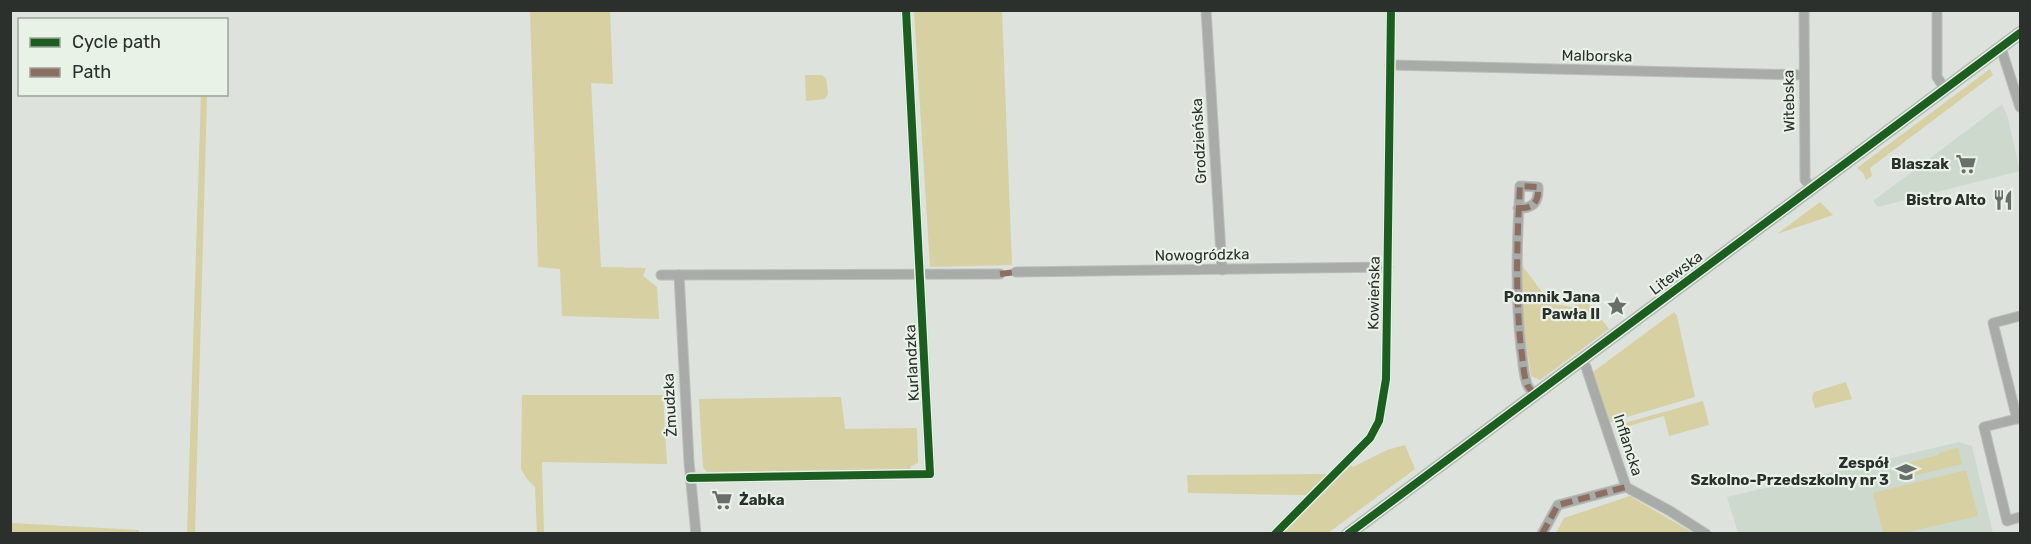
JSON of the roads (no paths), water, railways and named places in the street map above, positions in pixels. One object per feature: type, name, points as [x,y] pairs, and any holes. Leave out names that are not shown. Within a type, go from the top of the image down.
[{"type":"street","name":"Kurlandzka","points":[[690,478],[930,474],[906,10]]},
{"type":"street","name":"Grodzieńska","points":[[1206,10],[1222,270]]},
{"type":"street","name":"Kowieńska","points":[[1275,534],[1364,444],[1377,425],[1386,379],[1391,10]]},
{"type":"street","name":"Witebska","points":[[1804,10],[1805,180],[1812,188]]},
{"type":"street","points":[[1937,10],[1937,77],[1945,89]]},
{"type":"street","name":"Litewska","points":[[1348,534],[2020,33]]},
{"type":"street","points":[[2001,48],[2020,107]]},
{"type":"street","name":"Malborska","points":[[1390,64],[1804,75]]},
{"type":"street","points":[[1518,208],[1517,314],[1527,384],[1535,396]]},
{"type":"street","name":"Nowogródzka","points":[[1016,272],[1388,267]]},
{"type":"street","points":[[661,275],[1000,274]]},
{"type":"street","name":"Żmudzka","points":[[679,275],[690,478],[696,534]]},
{"type":"street","points":[[2020,316],[1993,323],[2019,418],[1984,427],[2007,521],[2020,517]]},
{"type":"street","name":"Inflancka","points":[[1581,361],[1586,367],[1626,487],[1706,534]]},
{"type":"street","points":[[1542,534],[1558,506],[1626,487]]},
{"type":"place","name":"Blaszak","points":[[1966,164]]},
{"type":"place","name":"Bistro Alto","points":[[2003,200]]},
{"type":"place","name":"Pomnik Jana Pawła II","points":[[1617,306]]},
{"type":"place","name":"Zespół Szkolno-Przedszkolny nr 3","points":[[1906,472]]},
{"type":"place","name":"Żabka","points":[[722,500]]}]
